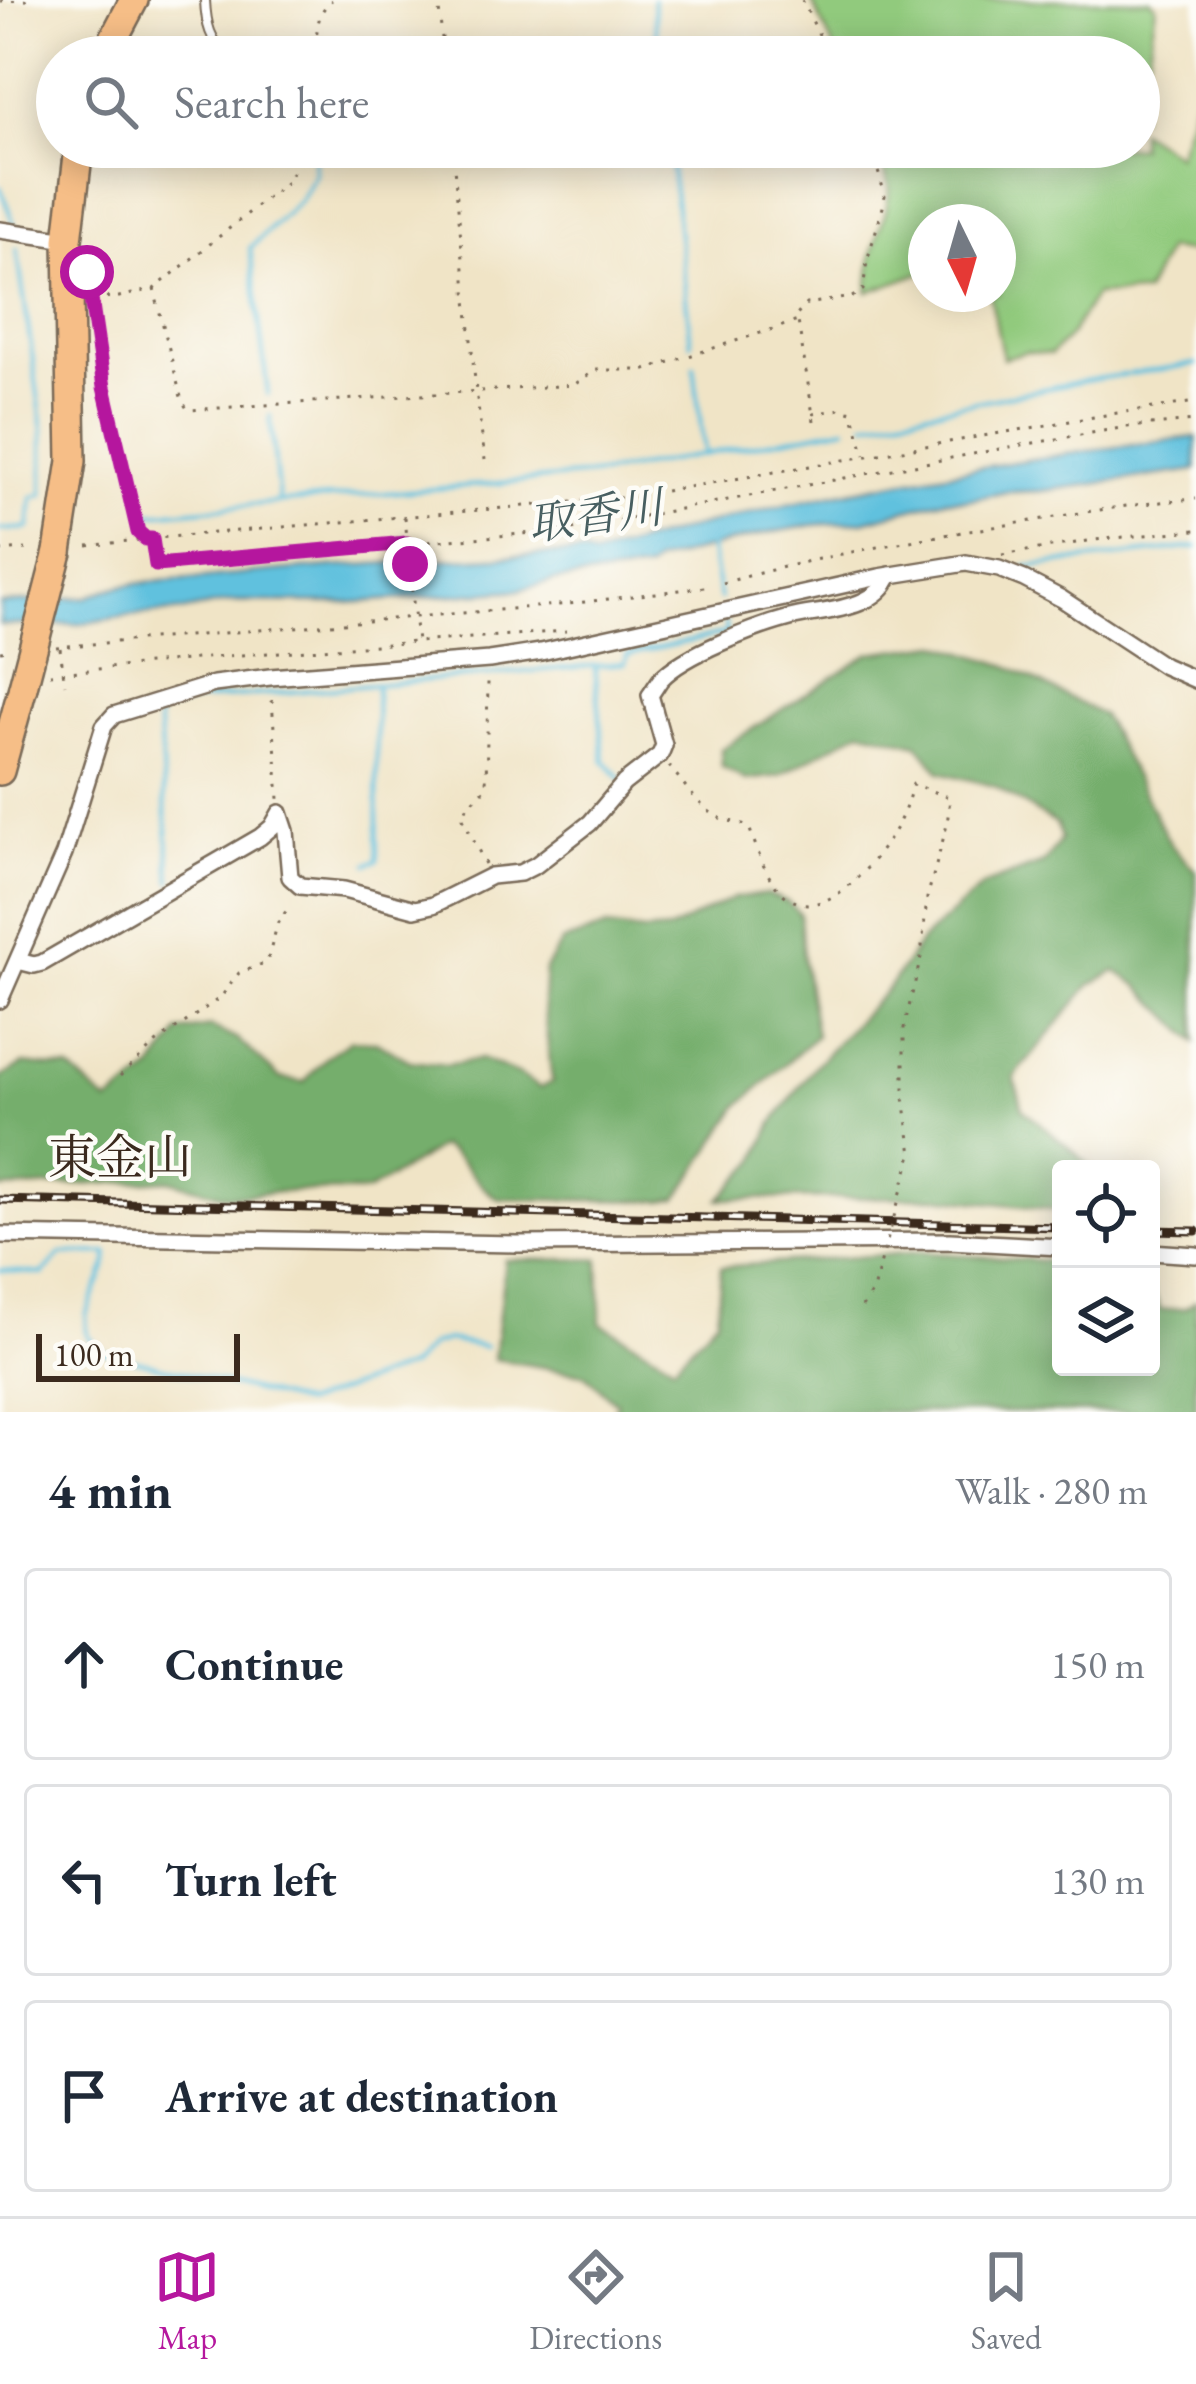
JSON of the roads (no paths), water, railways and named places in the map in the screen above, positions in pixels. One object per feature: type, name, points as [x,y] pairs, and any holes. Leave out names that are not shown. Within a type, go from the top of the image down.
[{"type":"highway","points":[[115,36],[134,0]]},
{"type":"highway","points":[[0,772],[35,680],[72,461],[68,240],[77,168]]},
{"type":"street","points":[[0,230],[68,240]]},
{"type":"street","points":[[0,1000],[64,854],[104,726],[114,715],[214,684],[541,652],[890,575],[979,563],[1062,599],[1164,666],[1196,680]]},
{"type":"street","points":[[18,961],[42,963],[260,837],[280,813],[290,877],[300,886],[344,890],[415,909],[491,876],[536,866],[590,823],[624,784],[660,755],[664,745],[650,695],[660,680],[686,661],[753,630],[854,604],[882,588],[890,575]]},
{"type":"street","points":[[0,1234],[518,1244],[950,1241],[1052,1247]]},
{"type":"street","points":[[1160,1253],[1196,1255]]},
{"type":"lane","points":[[205,0],[211,36]]},
{"type":"water","points":[[1196,437],[1196,470],[946,499],[863,521],[763,534],[656,562],[648,570],[553,581],[519,590],[345,603],[230,602],[79,624],[0,625],[0,604],[88,597],[145,583],[441,560],[583,553],[593,557],[816,498],[1044,457]]},
{"type":"waterway","points":[[653,0],[657,36]]},
{"type":"waterway","points":[[268,394],[250,248],[300,200],[315,168]]},
{"type":"waterway","points":[[671,168],[691,343]]},
{"type":"waterway","points":[[0,187],[14,224]]},
{"type":"waterway","points":[[0,530],[29,528],[32,497],[43,495],[43,430],[17,249]]},
{"type":"waterway","points":[[866,423],[1196,364]]},
{"type":"waterway","points":[[694,366],[704,454]]},
{"type":"waterway","points":[[270,416],[279,500]]},
{"type":"waterway","name":"取香川","points":[[148,514],[602,474],[846,427]]},
{"type":"waterway","points":[[710,546],[720,599]]},
{"type":"waterway","points":[[1025,567],[1196,547]]},
{"type":"waterway","points":[[171,881],[158,713],[199,700],[625,663],[627,655],[727,633],[725,623]]},
{"type":"waterway","points":[[595,667],[604,760],[621,779]]},
{"type":"waterway","points":[[368,864],[378,860],[376,686]]},
{"type":"waterway","points":[[0,1270],[43,1274],[61,1254],[108,1253],[86,1315],[87,1335],[101,1351],[305,1404],[411,1366],[431,1345],[447,1340],[485,1347]]},
{"type":"railway","points":[[0,1200],[1052,1227]]},
{"type":"railway","points":[[1160,1230],[1196,1231]]},
{"type":"district","name":"東金山","points":[[120,1157]]}]
